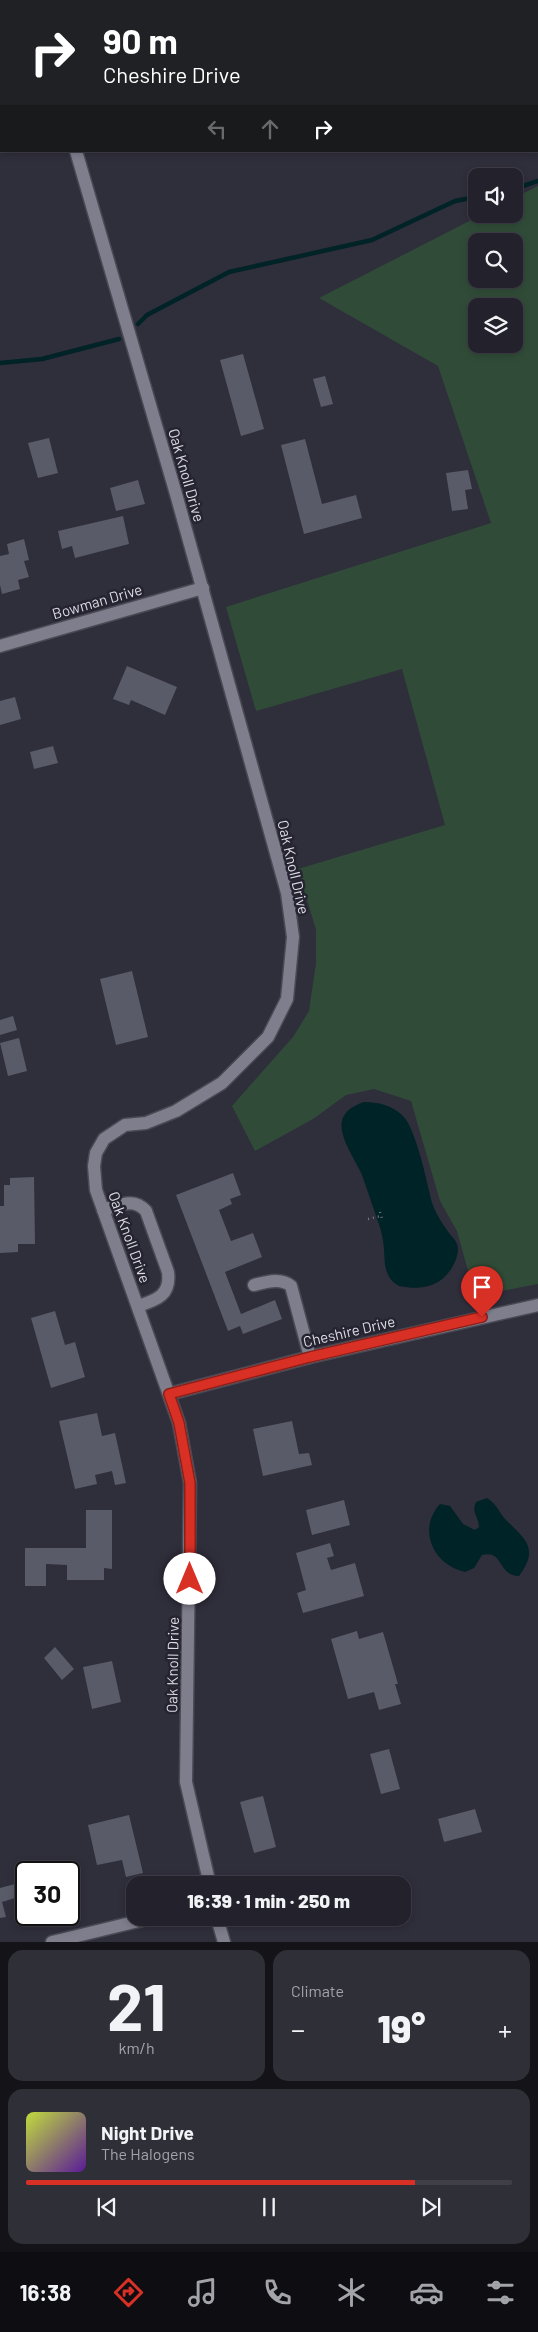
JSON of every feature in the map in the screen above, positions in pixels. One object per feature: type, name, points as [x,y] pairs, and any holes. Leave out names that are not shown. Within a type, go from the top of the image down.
[{"type":"street","name":"Oak Knoll Drive","points":[[76,152],[203,588],[287,893],[293,937],[287,999],[268,1037],[222,1083],[176,1111],[146,1123],[125,1125],[104,1139],[96,1153],[94,1166],[96,1190],[179,1423],[190,1483],[186,1782],[208,1876]]},
{"type":"street","name":"Bowman Drive","points":[[0,646],[203,588]]},
{"type":"street","points":[[103,1210],[134,1202],[140,1204],[146,1211],[159,1246],[170,1282],[165,1294],[157,1300],[138,1306]]},
{"type":"street","points":[[254,1285],[272,1281],[287,1282],[291,1286],[310,1357]]},
{"type":"street","name":"Cheshire Drive","points":[[169,1394],[310,1357],[538,1305]]},
{"type":"street","points":[[52,1942],[126,1924]]},
{"type":"street","points":[[220,1926],[224,1942]]},
{"type":"path","points":[[368,1219],[381,1216]]},
{"type":"shaded area","points":[[538,186],[538,1284],[475,1296],[457,1231],[440,1201],[411,1101],[374,1089],[346,1095],[313,1119],[255,1151],[232,1106],[293,1037],[309,1011],[316,963],[316,930],[298,869],[445,825],[402,669],[256,711],[226,607],[491,523],[438,366],[319,298],[468,222],[523,223],[523,194]]},
{"type":"shaded area","points":[[364,1102],[390,1107],[399,1112],[408,1123],[421,1156],[432,1203],[457,1245],[458,1250],[454,1264],[444,1277],[431,1285],[416,1288],[399,1286],[393,1282],[387,1272],[383,1238],[379,1224],[362,1175],[346,1145],[343,1134],[344,1116],[351,1108]]},
{"type":"shaded area","points":[[487,1498],[520,1534],[528,1546],[528,1559],[519,1576],[507,1572],[498,1559],[489,1554],[482,1555],[474,1568],[465,1572],[444,1562],[432,1545],[429,1535],[430,1524],[433,1514],[440,1504],[450,1506],[463,1524],[475,1530],[479,1527],[474,1509],[476,1502]]},
{"type":"building","points":[[243,354],[264,429],[241,436],[220,360]]},
{"type":"building","points":[[325,376],[333,404],[321,407],[313,379]]},
{"type":"building","points":[[49,438],[58,473],[38,478],[28,443]]},
{"type":"building","points":[[305,439],[322,504],[356,495],[362,518],[304,534],[281,445]]},
{"type":"building","points":[[468,470],[472,489],[465,490],[468,509],[452,511],[446,473]]},
{"type":"building","points":[[138,480],[145,504],[116,511],[110,488]]},
{"type":"building","points":[[123,516],[129,544],[75,558],[72,546],[62,549],[58,531]]},
{"type":"building","points":[[24,539],[29,560],[24,561],[29,577],[18,580],[20,589],[2,594],[0,585],[0,556],[9,554],[7,544]]},
{"type":"building","points":[[127,666],[177,687],[165,715],[131,700],[129,705],[113,699]]},
{"type":"building","points":[[15,697],[21,719],[0,725],[0,701]]},
{"type":"building","points":[[53,746],[58,763],[34,769],[30,752]]},
{"type":"building","points":[[132,971],[148,1037],[116,1045],[100,979]]},
{"type":"building","points":[[13,1016],[17,1030],[0,1035],[0,1020]]},
{"type":"building","points":[[19,1038],[27,1071],[8,1076],[0,1043]]},
{"type":"building","points":[[233,1173],[241,1195],[230,1199],[232,1204],[219,1210],[231,1241],[253,1233],[262,1257],[225,1272],[241,1314],[275,1300],[282,1319],[243,1334],[240,1326],[228,1331],[176,1195]]},
{"type":"building","points":[[34,1177],[35,1244],[18,1244],[18,1252],[0,1253],[0,1206],[4,1206],[4,1185],[10,1185],[10,1178]]},
{"type":"building","points":[[55,1311],[65,1345],[75,1342],[85,1377],[51,1388],[31,1318]]},
{"type":"building","points":[[97,1413],[102,1436],[115,1433],[126,1483],[115,1485],[112,1471],[95,1475],[97,1484],[75,1489],[59,1421]]},
{"type":"building","points":[[292,1421],[299,1454],[309,1453],[312,1465],[263,1476],[253,1429]]},
{"type":"building","points":[[344,1500],[350,1525],[312,1535],[306,1510]]},
{"type":"building","points":[[86,1510],[112,1510],[112,1569],[104,1568],[104,1580],[67,1580],[67,1565],[46,1564],[46,1586],[25,1586],[25,1548],[86,1548]]},
{"type":"building","points":[[330,1543],[334,1556],[327,1558],[331,1570],[355,1563],[364,1596],[303,1613],[297,1593],[306,1590],[296,1553]]},
{"type":"building","points":[[357,1631],[359,1639],[383,1632],[398,1684],[395,1684],[401,1704],[379,1710],[374,1692],[348,1699],[331,1639]]},
{"type":"building","points":[[55,1647],[74,1669],[62,1680],[44,1658]]},
{"type":"building","points":[[112,1661],[121,1702],[92,1709],[83,1667]]},
{"type":"building","points":[[389,1749],[400,1789],[381,1794],[370,1754]]},
{"type":"building","points":[[263,1796],[276,1847],[254,1853],[240,1802]]},
{"type":"building","points":[[475,1809],[482,1832],[444,1842],[438,1819]]},
{"type":"building","points":[[129,1815],[143,1873],[126,1877],[122,1860],[97,1865],[88,1825]]},
{"type":"building","points":[[15,1884],[15,1898],[2,1902],[6,1917],[0,1918],[0,1888]]},
{"type":"waterway","points":[[523,186],[538,181]]},
{"type":"waterway","points":[[138,324],[147,315],[229,272],[372,240],[455,201],[468,199]]},
{"type":"waterway","points":[[0,363],[42,359],[119,339]]},
{"type":"route","points":[[190,1579],[190,1483],[179,1423],[169,1394],[310,1357],[482,1317]]}]
